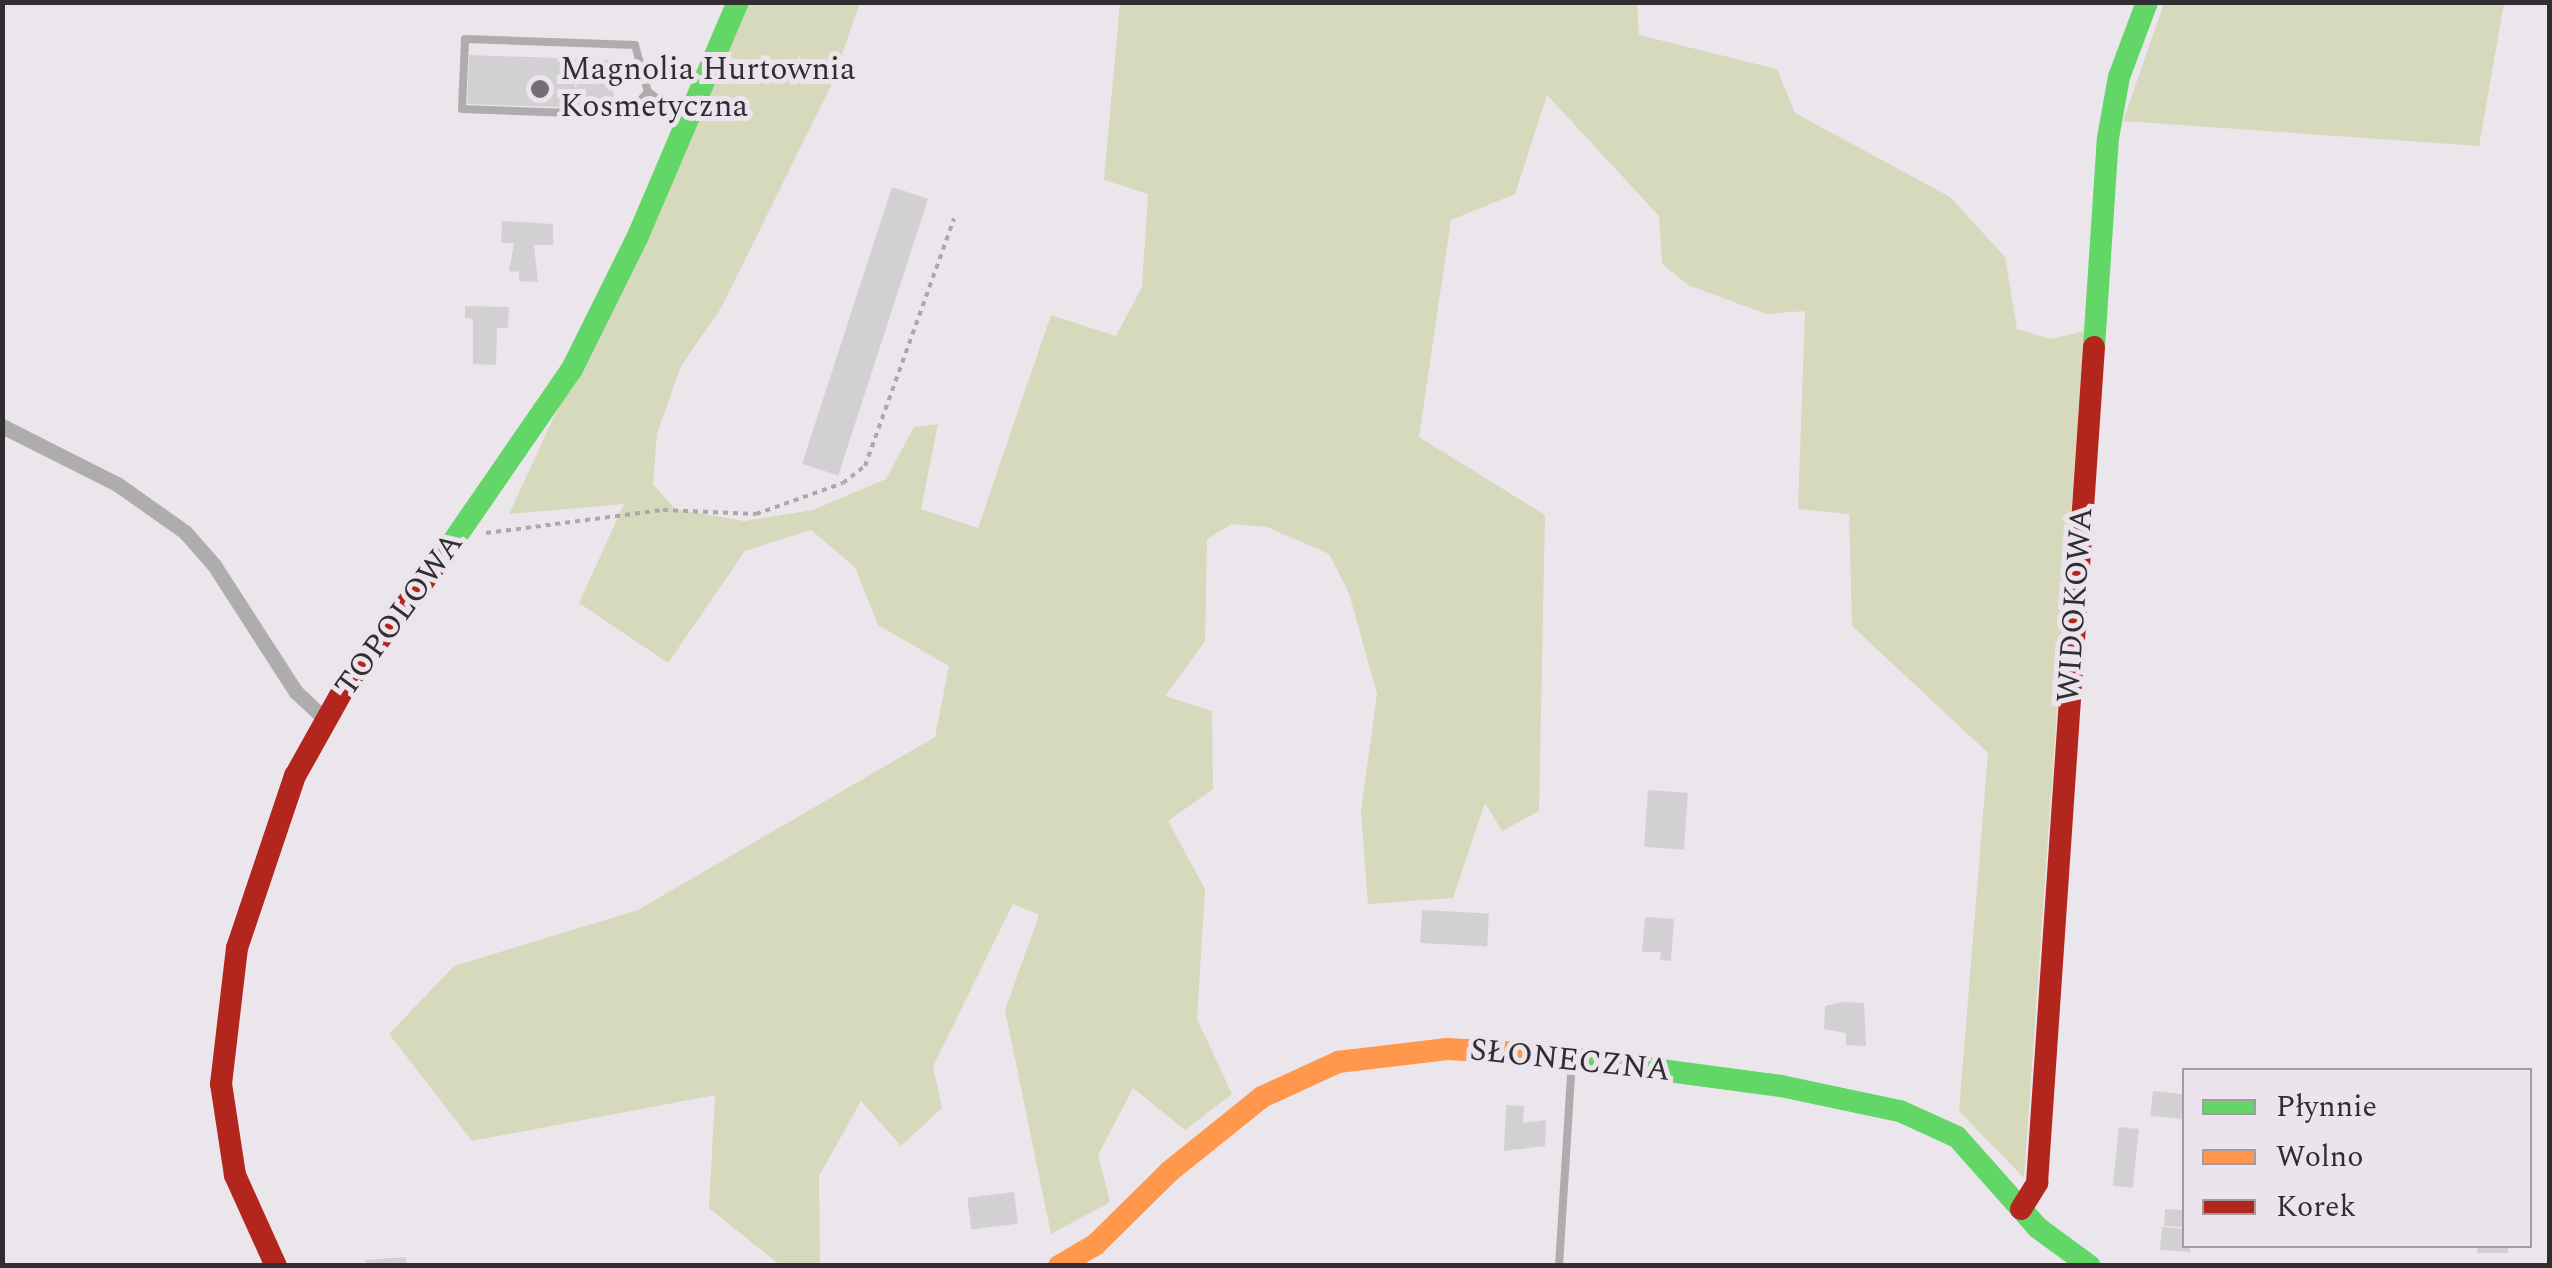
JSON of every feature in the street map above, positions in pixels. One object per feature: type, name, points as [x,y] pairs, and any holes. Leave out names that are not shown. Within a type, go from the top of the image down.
[{"type":"street","name":"TOPOLOWA","points":[[276,1266],[230,1157],[222,1050],[236,948],[260,864],[326,720],[372,646],[465,526],[572,369],[738,2]]},
{"type":"street","name":"WIDOKOWA","points":[[2021,1210],[2037,1183],[2108,138],[2119,77],[2147,2]]},
{"type":"street","points":[[2,426],[118,484],[184,532],[224,579],[296,692],[326,720]]},
{"type":"street","name":"SŁONECZNA","points":[[1059,1266],[1095,1245],[1233,1118],[1299,1076],[1377,1055],[1447,1049],[1572,1057],[1781,1086],[1900,1111],[1956,1137],[2021,1210],[2090,1266]]},
{"type":"lane","points":[[648,92],[626,114],[462,108],[464,39],[636,46],[648,92],[688,119]]},
{"type":"lane","points":[[1559,1266],[1572,1057]]},
{"type":"path","points":[[465,526],[503,534],[664,510],[756,514],[843,483],[864,466],[954,218]]},
{"type":"green space","points":[[746,3],[860,3],[830,88],[721,308],[681,366],[657,434],[653,484],[675,509],[744,521],[813,510],[886,479],[914,427],[938,424],[921,509],[978,528],[1051,315],[1116,336],[1142,287],[1148,194],[1104,180],[1120,3],[1637,3],[1639,35],[1777,69],[1795,113],[1950,197],[2005,257],[2017,329],[2051,339],[2084,331],[2024,1178],[1959,1111],[1988,753],[1852,626],[1849,514],[1798,509],[1805,311],[1766,314],[1688,285],[1662,264],[1659,216],[1547,95],[1515,194],[1451,220],[1419,437],[1545,515],[1539,811],[1502,831],[1485,803],[1453,898],[1368,904],[1361,811],[1377,694],[1349,593],[1329,554],[1267,527],[1232,524],[1207,539],[1205,641],[1165,696],[1212,711],[1213,789],[1168,821],[1205,889],[1197,1019],[1232,1094],[1185,1130],[1133,1088],[1098,1155],[1110,1202],[1051,1234],[1005,1010],[1039,915],[1013,904],[933,1066],[942,1108],[901,1146],[861,1101],[819,1176],[820,1265],[780,1265],[709,1208],[715,1095],[472,1141],[389,1034],[454,966],[638,910],[935,737],[949,666],[878,625],[855,567],[811,530],[745,551],[668,663],[579,603],[624,504],[509,514]]},
{"type":"green space","points":[[2164,3],[2504,3],[2479,146],[2123,121]]},
{"type":"building","name":"Magnolia Hurtownia Kosmetyczna","points":[[469,55],[615,60],[613,109],[467,104]]},
{"type":"building","points":[[892,187],[928,199],[838,476],[802,464]]},
{"type":"building","points":[[502,221],[553,224],[553,245],[534,245],[538,282],[519,281],[519,272],[509,271],[514,243],[501,243]]},
{"type":"building","points":[[465,306],[509,307],[508,328],[497,328],[496,365],[473,364],[473,319],[465,318]]},
{"type":"building","points":[[1648,790],[1688,793],[1684,850],[1644,847]]},
{"type":"building","points":[[1422,910],[1489,914],[1487,946],[1420,943]]},
{"type":"building","points":[[1645,917],[1674,919],[1671,961],[1660,960],[1661,952],[1642,952]]},
{"type":"building","points":[[1864,1003],[1866,1046],[1846,1045],[1846,1033],[1824,1029],[1825,1006]]},
{"type":"building","points":[[2153,1091],[2182,1094],[2181,1119],[2150,1116]]},
{"type":"building","points":[[1506,1105],[1524,1106],[1523,1123],[1546,1120],[1545,1146],[1504,1151]]},
{"type":"building","points":[[2119,1127],[2139,1129],[2133,1188],[2113,1186]]},
{"type":"building","points":[[1014,1192],[1018,1224],[971,1229],[967,1198]]},
{"type":"building","points":[[2165,1209],[2182,1210],[2182,1227],[2164,1226]]},
{"type":"building","points":[[2162,1227],[2182,1229],[2182,1248],[2190,1248],[2191,1252],[2160,1250]]},
{"type":"building","points":[[2477,1248],[2508,1248],[2508,1253],[2477,1253]]},
{"type":"building","points":[[406,1257],[407,1266],[366,1266],[365,1260]]},
{"type":"traffic: fast","points":[[445,553],[572,369],[638,236],[738,2]]},
{"type":"traffic: fast","points":[[2094,347],[2108,138],[2119,77],[2147,2]]},
{"type":"traffic: fast","points":[[1541,1054],[1781,1086],[1900,1111],[1957,1137],[2038,1228],[2090,1266]]},
{"type":"traffic: slow","points":[[1059,1266],[1095,1245],[1170,1171],[1262,1097],[1338,1062],[1447,1049],[1541,1054]]},
{"type":"traffic: jam","points":[[2021,1209],[2037,1183],[2094,347]]},
{"type":"traffic: jam","points":[[276,1266],[235,1175],[221,1084],[237,948],[295,776],[347,683],[445,553]]},
{"type":"place","name":"Magnolia Hurtownia Kosmetyczna","points":[[540,89]]}]
